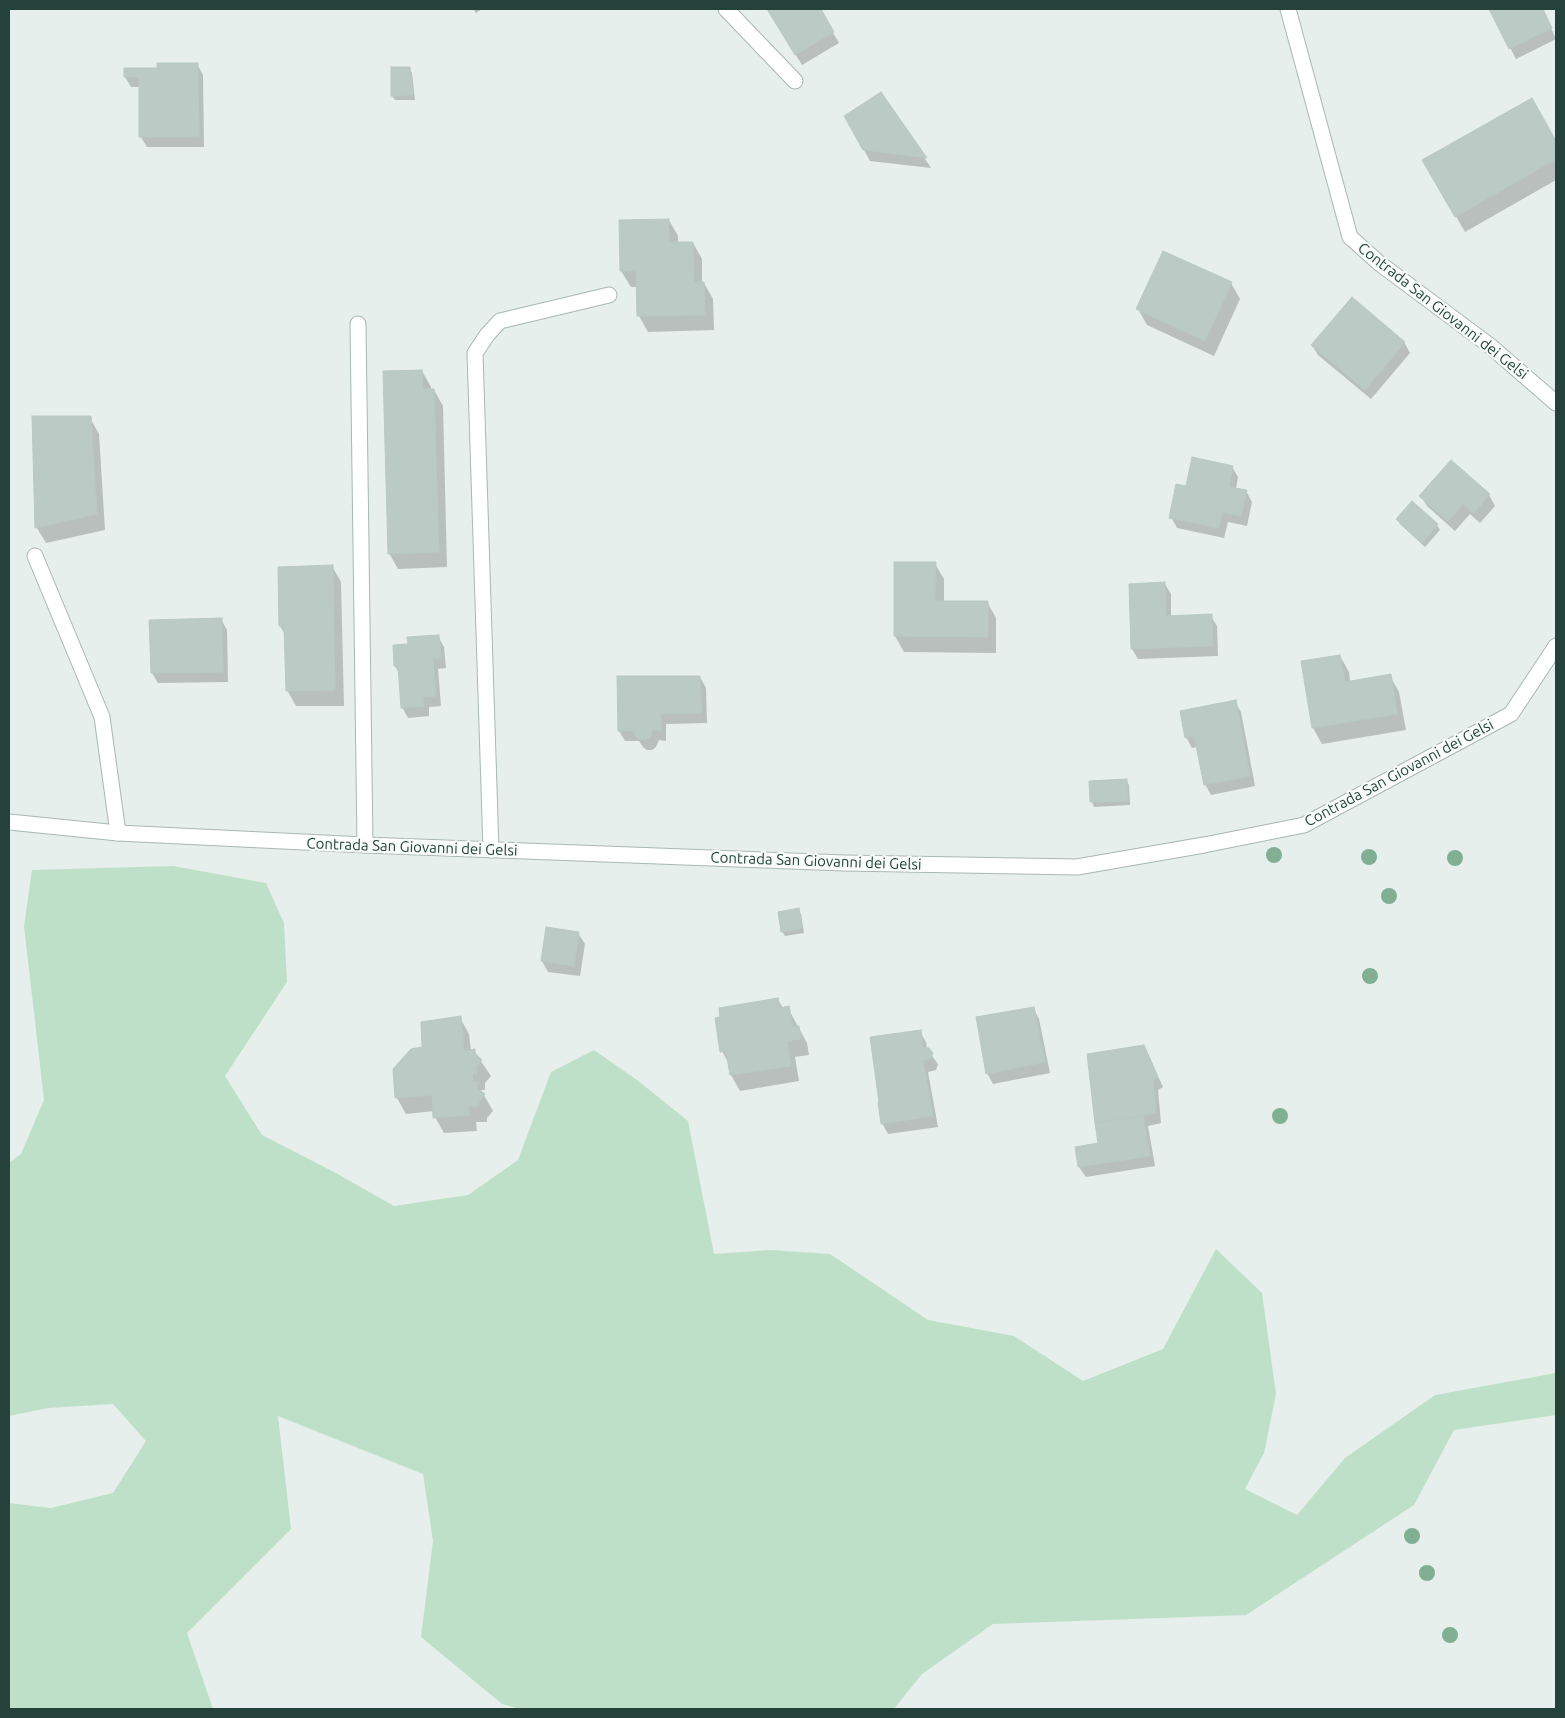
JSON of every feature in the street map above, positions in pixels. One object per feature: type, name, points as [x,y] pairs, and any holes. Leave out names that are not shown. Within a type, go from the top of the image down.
[{"type":"street","points":[[726,9],[795,81]]},
{"type":"street","name":"Contrada San Giovanni dei Gelsi","points":[[1288,9],[1350,237],[1379,263],[1489,345],[1556,403]]},
{"type":"street","points":[[490,850],[475,353],[487,335],[500,321],[609,295]]},
{"type":"street","points":[[358,324],[365,845]]},
{"type":"street","points":[[35,556],[102,717],[118,833]]},
{"type":"street","name":"Contrada San Giovanni dei Gelsi","points":[[9,822],[118,833],[365,845],[844,863],[1077,867],[1304,825],[1511,714],[1556,646]]},
{"type":"green space","points":[[173,866],[266,883],[284,923],[287,982],[225,1076],[262,1135],[334,1172],[394,1206],[468,1195],[518,1160],[551,1072],[594,1050],[637,1080],[688,1121],[714,1254],[770,1250],[830,1254],[928,1320],[1014,1336],[1083,1381],[1163,1349],[1216,1249],[1262,1293],[1276,1394],[1264,1453],[1245,1489],[1297,1515],[1345,1458],[1435,1395],[1556,1373],[1556,1415],[1454,1430],[1414,1505],[1246,1615],[993,1624],[922,1674],[894,1709],[520,1709],[502,1704],[421,1637],[433,1541],[423,1474],[278,1416],[291,1529],[187,1633],[213,1709],[9,1709],[9,1503],[51,1508],[113,1493],[146,1441],[113,1404],[48,1408],[9,1416],[9,1163],[21,1154],[44,1100],[24,926],[32,870]]},
{"type":"building","points":[[767,9],[821,9],[834,32],[795,55]]},
{"type":"building","points":[[1489,9],[1543,9],[1552,28],[1509,49]]},
{"type":"building","points":[[157,63],[198,63],[199,137],[139,137],[139,77],[124,77],[124,68],[157,68]]},
{"type":"building","points":[[391,67],[410,67],[413,95],[391,96]]},
{"type":"building","points":[[881,92],[927,158],[863,150],[844,116]]},
{"type":"building","points":[[1532,98],[1556,141],[1556,159],[1455,217],[1422,160]]},
{"type":"building","points":[[669,219],[669,242],[693,242],[694,282],[704,282],[705,315],[637,316],[636,271],[620,271],[619,220]]},
{"type":"building","points":[[1163,251],[1232,282],[1205,341],[1136,309]]},
{"type":"building","points":[[1352,297],[1405,342],[1365,390],[1311,345]]},
{"type":"building","points":[[422,370],[423,389],[434,389],[439,552],[388,554],[383,371]]},
{"type":"building","points":[[32,416],[91,416],[97,514],[35,528]]},
{"type":"building","points":[[1192,457],[1233,466],[1229,487],[1247,490],[1241,516],[1222,512],[1219,528],[1169,518],[1176,484],[1186,486]]},
{"type":"building","points":[[1451,460],[1490,494],[1474,513],[1463,504],[1448,521],[1419,496]]},
{"type":"building","points":[[1412,501],[1438,524],[1422,543],[1396,519]]},
{"type":"building","points":[[894,562],[936,562],[935,601],[988,601],[988,637],[894,636]]},
{"type":"building","points":[[333,565],[335,690],[286,691],[284,626],[279,626],[278,567]]},
{"type":"building","points":[[1165,582],[1166,616],[1212,614],[1213,646],[1131,649],[1129,584]]},
{"type":"building","points":[[222,618],[223,672],[151,673],[149,620]]},
{"type":"building","points":[[439,635],[441,658],[433,658],[436,696],[423,697],[424,706],[401,708],[398,666],[394,666],[393,645],[408,644],[407,637]]},
{"type":"building","points":[[1340,655],[1345,682],[1391,674],[1397,714],[1312,728],[1301,661]]},
{"type":"building","points":[[617,676],[700,676],[702,713],[661,714],[661,731],[653,730],[651,736],[646,739],[640,740],[635,736],[634,731],[618,731]]},
{"type":"building","points":[[1236,700],[1250,776],[1204,785],[1194,736],[1185,738],[1180,711]]},
{"type":"building","points":[[1127,779],[1128,801],[1090,802],[1089,781]]},
{"type":"building","points":[[799,908],[802,928],[781,932],[778,912]]},
{"type":"building","points":[[546,927],[579,932],[574,966],[541,961]]},
{"type":"building","points":[[778,998],[780,1008],[789,1006],[793,1027],[799,1026],[801,1039],[787,1041],[791,1066],[730,1075],[726,1051],[720,1052],[715,1018],[720,1017],[719,1008]]},
{"type":"building","points":[[1034,1007],[1045,1062],[986,1074],[976,1017]]},
{"type":"building","points":[[461,1016],[464,1051],[475,1049],[475,1053],[482,1060],[476,1067],[477,1074],[472,1074],[473,1082],[477,1081],[477,1088],[485,1094],[479,1102],[479,1106],[468,1107],[469,1115],[433,1118],[432,1095],[395,1098],[393,1069],[411,1049],[422,1047],[421,1022]]},
{"type":"building","points":[[921,1030],[923,1047],[929,1048],[933,1053],[930,1059],[923,1061],[933,1116],[881,1124],[870,1037]]},
{"type":"building","points":[[1144,1045],[1158,1077],[1153,1079],[1156,1113],[1095,1123],[1087,1054]]},
{"type":"building","points":[[1143,1116],[1150,1156],[1078,1167],[1075,1147],[1098,1143],[1095,1123]]}]
